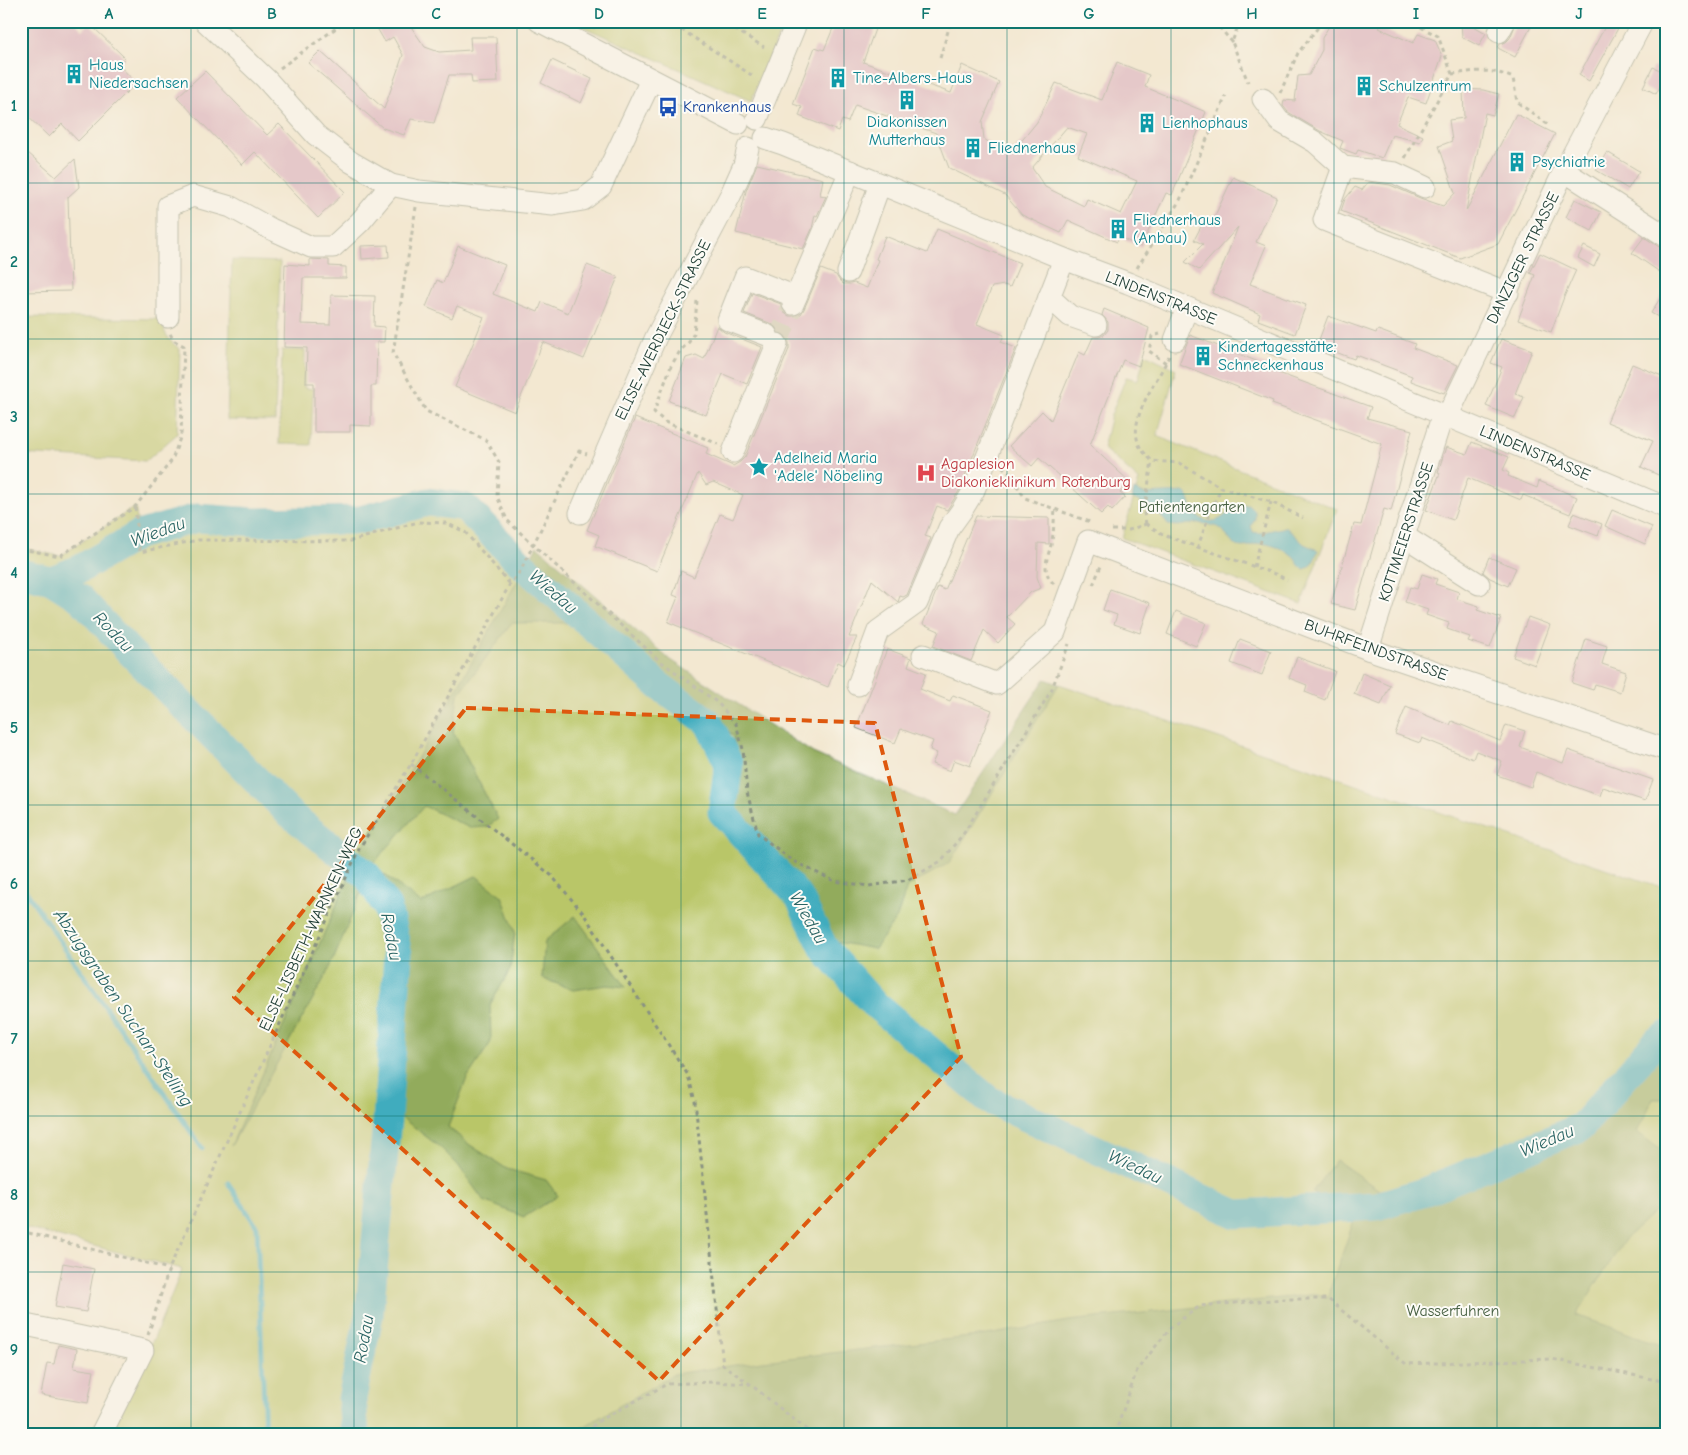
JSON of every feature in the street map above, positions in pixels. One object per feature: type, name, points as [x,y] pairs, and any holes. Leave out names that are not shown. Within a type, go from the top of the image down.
[{"type":"street","points":[[205,21],[266,79],[316,135],[350,162],[391,185],[419,191],[553,205],[583,200],[600,186],[651,80]]},
{"type":"street","points":[[539,21],[651,80],[747,121],[762,122],[765,128],[756,143]]},
{"type":"street","points":[[747,121],[797,21]]},
{"type":"street","name":"DANZIGER STRASSE","points":[[1445,416],[1508,292],[1564,171],[1643,21]]},
{"type":"street","points":[[1272,96],[1279,121],[1315,142],[1343,167],[1395,173],[1425,187]]},
{"type":"street","name":"LINDENSTRASSE","points":[[756,143],[850,172],[880,184],[1187,308],[1667,508]]},
{"type":"street","name":"ELISE-AVERDIECK-STRASSE","points":[[580,513],[656,337],[756,143]]},
{"type":"street","points":[[1343,167],[1324,220],[1508,292]]},
{"type":"street","points":[[1564,171],[1667,237]]},
{"type":"street","points":[[733,452],[772,339],[728,320],[745,277],[794,301],[850,172]]},
{"type":"street","points":[[848,272],[880,184]]},
{"type":"street","points":[[168,317],[168,206],[193,196],[231,207],[271,229],[311,247],[332,247],[360,222],[391,185]]},
{"type":"street","points":[[858,685],[878,631],[917,603],[949,528],[974,490],[1064,259]]},
{"type":"street","points":[[1049,297],[1070,316],[1096,325]]},
{"type":"street","points":[[1176,340],[1187,308]]},
{"type":"street","name":"KOTTMEIERSTRASSE","points":[[1368,649],[1445,416]]},
{"type":"street","points":[[922,655],[998,684],[1055,632],[1095,530]]},
{"type":"street","name":"BUHRFEINDSTRASSE","points":[[1095,530],[1108,549],[1368,649],[1667,750]]},
{"type":"street","points":[[1404,536],[1479,584]]},
{"type":"street","points":[[21,1324],[143,1350],[101,1434]]},
{"type":"path","points":[[266,79],[346,21]]},
{"type":"path","points":[[668,21],[753,76]]},
{"type":"path","points":[[721,21],[764,47]]},
{"type":"path","points":[[940,58],[951,21]]},
{"type":"path","points":[[1214,21],[1232,42],[1248,82]]},
{"type":"path","points":[[1232,42],[1240,21]]},
{"type":"path","points":[[1272,96],[1298,53],[1323,21]]},
{"type":"path","points":[[1395,173],[1414,145],[1452,74],[1438,36],[1409,21]]},
{"type":"path","points":[[1452,74],[1473,71],[1499,72],[1512,78],[1517,102],[1550,126]]},
{"type":"path","points":[[1128,284],[1180,200],[1226,96]]},
{"type":"path","points":[[419,191],[393,353],[426,411],[486,440],[499,462],[497,496],[508,520],[660,661],[718,702],[736,724],[743,749],[747,792],[758,834],[793,861],[834,881],[869,886],[908,880],[941,861],[964,833],[1051,691],[1072,638]]},
{"type":"path","points":[[21,549],[60,556],[136,507],[172,460],[181,435],[184,346],[174,340],[168,329],[168,317]]},
{"type":"path","points":[[696,320],[694,333],[671,366],[654,412],[665,422],[712,441],[733,452]]},
{"type":"path","points":[[1176,340],[1166,364],[1140,411],[1137,442],[1140,448],[1152,461],[1179,463],[1222,488],[1271,502],[1303,518]]},
{"type":"path","name":"ELSE-LISBETH-WARNKEN-WEG","points":[[143,1350],[169,1269],[359,849],[411,764],[510,584],[521,570],[579,452],[603,460]]},
{"type":"path","points":[[1146,524],[1145,505],[1152,461]]},
{"type":"path","points":[[1009,473],[1024,498],[1055,509],[1095,530],[1129,530],[1146,524]]},
{"type":"path","points":[[1197,548],[1209,512],[1222,488]]},
{"type":"path","points":[[1254,567],[1271,502]]},
{"type":"path","points":[[136,507],[140,552],[198,540],[351,541],[418,522],[446,523],[465,532],[510,584]]},
{"type":"path","points":[[1055,509],[1052,541],[1046,558],[1045,570],[1049,579],[1067,599]]},
{"type":"path","points":[[1146,524],[1166,536],[1278,574],[1287,580]]},
{"type":"path","points":[[1090,593],[1108,549]]},
{"type":"path","points":[[411,764],[551,875],[583,913],[688,1075],[694,1101],[723,1365],[750,1384],[812,1434]]},
{"type":"path","points":[[21,1231],[169,1269]]},
{"type":"path","points":[[1115,1434],[1137,1370],[1171,1327],[1200,1306],[1284,1299],[1328,1298],[1406,1364],[1552,1359],[1667,1382]]},
{"type":"path","points":[[588,1434],[595,1423],[667,1384],[714,1382],[750,1384]]},
{"type":"highlighted area","points":[[466,708],[875,723],[961,1057],[659,1381],[234,997]]},
{"type":"green space","points":[[570,21],[785,21],[751,101]]},
{"type":"green space","points":[[232,260],[280,262],[275,421],[227,420]]},
{"type":"green space","points":[[21,317],[163,319],[167,336],[180,349],[177,434],[146,461],[21,454]]},
{"type":"green space","points":[[282,350],[305,350],[304,388],[313,389],[311,445],[279,444]]},
{"type":"green space","name":"Patientengarten","points":[[1145,354],[1176,369],[1157,436],[1337,509],[1301,604],[1122,538],[1139,480],[1103,448],[1111,415],[1126,377],[1138,380]]},
{"type":"green space","points":[[443,492],[470,499],[535,564],[734,736],[949,863],[1059,684],[1667,889],[1667,1434],[110,1434],[157,1331],[182,1269],[21,1227],[21,548],[60,556],[135,507],[138,526],[165,516],[197,509],[240,513],[346,512],[378,507],[407,497]]},
{"type":"green space","points":[[537,546],[668,658],[813,753],[955,815],[1045,679],[1059,684],[949,863],[907,887],[897,917],[875,949],[836,942],[809,898],[784,863],[730,810],[734,736],[703,708],[694,723],[568,623],[512,623],[458,695],[453,732],[498,819],[487,827],[470,828],[424,806],[372,865],[421,903],[476,876],[502,896],[515,932],[510,970],[490,1005],[491,1042],[467,1078],[448,1127],[470,1145],[507,1169],[546,1180],[558,1196],[524,1217],[484,1201],[458,1165],[441,1148],[393,1111],[405,952],[391,903],[372,866],[330,968],[231,1146],[361,849],[412,768]]},
{"type":"green space","points":[[575,916],[626,987],[607,985],[573,990],[542,978],[545,941]]},
{"type":"green space","name":"Wasserfuhren","points":[[1667,1041],[1667,1099],[1653,1099],[1637,1132],[1667,1155],[1667,1200],[1626,1238],[1576,1315],[1667,1347],[1667,1434],[571,1434],[674,1374],[763,1361],[987,1335],[1069,1321],[1318,1294],[1327,1298],[1355,1217],[1312,1192],[1336,1160],[1379,1190],[1426,1191],[1611,1114],[1634,1078]]},
{"type":"water","points":[[1134,490],[1144,494],[1184,492],[1189,498],[1194,512],[1200,518],[1208,521],[1220,519],[1235,508],[1249,505],[1255,511],[1255,519],[1251,526],[1253,532],[1259,533],[1286,527],[1304,544],[1318,550],[1315,559],[1310,567],[1304,569],[1299,566],[1292,555],[1274,546],[1263,543],[1244,547],[1237,546],[1218,527],[1200,523],[1178,526],[1168,525],[1147,506],[1132,498]]},
{"type":"building","name":"Haus Niedersachsen","points":[[21,21],[74,21],[82,30],[89,23],[125,58],[118,64],[136,83],[78,141],[62,124],[49,137],[21,110]]},
{"type":"building","points":[[373,21],[407,21],[425,47],[439,52],[471,50],[470,37],[496,37],[498,82],[472,83],[471,75],[449,75],[434,123],[411,119],[404,135],[383,128],[308,63],[320,51],[384,109],[403,55],[393,37],[385,42]]},
{"type":"building","points":[[836,21],[878,21],[863,62],[951,93],[962,65],[999,82],[982,122],[984,139],[996,147],[1014,150],[1037,122],[1056,83],[1102,100],[1117,62],[1149,75],[1145,87],[1206,112],[1172,195],[1166,193],[1141,247],[1119,237],[1117,242],[1068,220],[1061,233],[1022,215],[1005,195],[949,168],[936,133],[855,105],[848,122],[842,120],[838,131],[799,116],[802,107],[793,104],[815,47],[824,50]],"holes":[[[1067,127],[1087,134],[1078,156],[1137,181],[1121,214],[1087,199],[1084,206],[1045,187],[1032,168]]]},
{"type":"building","name":"Schulzentrum","points":[[1332,21],[1383,21],[1379,28],[1413,43],[1418,34],[1435,40],[1442,56],[1426,103],[1408,97],[1397,124],[1423,136],[1420,142],[1392,135],[1382,158],[1358,150],[1356,154],[1340,148],[1343,141],[1320,131],[1288,112],[1283,106],[1284,100],[1295,101],[1298,76],[1309,75],[1322,50],[1322,38]]},
{"type":"building","points":[[1461,21],[1465,21],[1486,33],[1479,46],[1462,37]]},
{"type":"building","points":[[1517,21],[1534,21],[1515,57],[1498,48],[1500,44],[1510,38]]},
{"type":"building","points":[[1608,21],[1622,21],[1589,81],[1579,75]]},
{"type":"building","points":[[552,60],[592,79],[581,103],[541,83]]},
{"type":"building","points":[[1653,67],[1667,73],[1656,94],[1643,87]]},
{"type":"building","points":[[205,71],[267,135],[279,124],[345,192],[318,218],[255,152],[242,165],[177,97]]},
{"type":"building","name":"Psychiatrie","points":[[1463,89],[1483,90],[1499,94],[1493,115],[1485,113],[1466,211],[1516,114],[1555,134],[1498,244],[1460,258],[1341,211],[1345,199],[1355,187],[1362,190],[1368,182],[1390,185],[1443,206],[1455,193],[1439,146],[1452,141],[1449,120],[1464,118]]},
{"type":"building","points":[[21,147],[56,177],[75,159],[79,187],[68,197],[71,291],[21,292]]},
{"type":"building","points":[[1607,152],[1639,171],[1628,189],[1596,170]]},
{"type":"building","points":[[757,164],[823,179],[820,195],[826,196],[817,216],[815,215],[812,229],[803,249],[736,233],[746,191]]},
{"type":"building","points":[[1233,177],[1277,197],[1256,242],[1266,246],[1250,284],[1306,305],[1295,334],[1258,320],[1260,314],[1212,293],[1238,227],[1199,270],[1185,262],[1203,244],[1194,240],[1205,219],[1212,222]]},
{"type":"building","points":[[1575,199],[1601,212],[1592,231],[1566,217]]},
{"type":"building","points":[[937,229],[1020,263],[1010,287],[1004,285],[992,287],[977,324],[1004,335],[1001,342],[1016,348],[959,491],[947,510],[937,506],[925,536],[931,538],[907,595],[900,596],[898,602],[872,580],[849,637],[857,637],[844,665],[838,662],[828,687],[668,622],[678,597],[673,595],[681,571],[694,577],[720,514],[733,519],[743,495],[713,482],[706,485],[698,473],[657,571],[595,546],[599,535],[587,530],[635,418],[708,448],[706,454],[733,466],[740,462],[745,457],[789,349],[787,336],[779,332],[776,327],[744,313],[752,293],[781,304],[783,312],[789,316],[801,314],[821,269],[836,275],[843,284],[854,283],[867,288],[885,236],[927,253]]},
{"type":"building","points":[[1644,237],[1667,252],[1667,277],[1632,253]]},
{"type":"building","points":[[388,245],[389,257],[362,259],[361,246]]},
{"type":"building","points":[[458,246],[505,265],[493,294],[538,312],[542,302],[568,313],[587,265],[618,277],[584,359],[543,342],[515,412],[455,387],[484,317],[457,306],[452,318],[426,307],[437,280],[443,283]]},
{"type":"building","points":[[1584,246],[1600,254],[1594,267],[1578,258]]},
{"type":"building","points":[[1540,253],[1576,270],[1551,332],[1518,320],[1535,275],[1530,273]]},
{"type":"building","points":[[310,259],[329,260],[329,266],[346,267],[346,278],[303,278],[301,324],[330,325],[331,295],[375,296],[374,326],[385,327],[384,342],[377,342],[376,386],[371,386],[371,426],[350,425],[350,432],[314,432],[314,383],[306,383],[307,348],[284,347],[285,312],[283,312],[285,264],[310,266]]},
{"type":"building","points":[[1667,287],[1667,322],[1651,313]]},
{"type":"building","points":[[1104,309],[1149,328],[1139,366],[1123,360],[1090,445],[1130,482],[1120,493],[1125,497],[1112,511],[1108,507],[1101,514],[1039,458],[1032,466],[1009,446],[1042,411],[1051,420],[1079,352],[1085,355],[1093,337],[1104,335],[1108,330],[1108,322],[1102,315]]},
{"type":"building","points":[[1328,316],[1376,333],[1378,330],[1415,344],[1413,348],[1458,365],[1444,393],[1411,381],[1412,376],[1356,355],[1354,359],[1317,345]]},
{"type":"building","points":[[717,326],[724,332],[762,347],[747,384],[723,374],[706,415],[669,401],[686,358],[696,355],[704,359]]},
{"type":"building","points":[[1190,335],[1274,368],[1273,371],[1371,407],[1367,418],[1412,430],[1391,511],[1384,509],[1355,610],[1331,604],[1354,524],[1361,525],[1382,444],[1272,404],[1273,401],[1179,364]]},
{"type":"building","points":[[1501,339],[1532,350],[1515,394],[1524,397],[1515,418],[1486,406],[1502,367],[1491,363]]},
{"type":"building","points":[[1632,364],[1667,378],[1667,479],[1641,467],[1653,441],[1607,422]]},
{"type":"building","points":[[1472,442],[1509,457],[1503,470],[1509,473],[1508,476],[1537,488],[1539,481],[1577,497],[1570,514],[1523,495],[1521,500],[1468,478],[1453,520],[1426,510],[1440,473],[1438,472],[1446,447],[1467,454]]},
{"type":"building","points":[[1612,510],[1652,527],[1645,544],[1605,526]]},
{"type":"building","points":[[1574,513],[1602,524],[1598,536],[1569,525]]},
{"type":"building","points":[[976,516],[1049,518],[1049,544],[1038,543],[1037,577],[1041,588],[1031,592],[1007,617],[1015,624],[998,643],[984,630],[971,661],[933,646],[939,631],[923,624],[938,587],[945,590]]},
{"type":"building","points":[[1489,557],[1516,568],[1508,586],[1490,578],[1483,572]]},
{"type":"building","points":[[1422,574],[1437,579],[1435,584],[1459,592],[1457,599],[1479,606],[1477,610],[1501,618],[1490,648],[1468,641],[1470,637],[1447,629],[1449,623],[1426,615],[1428,610],[1405,602],[1410,587],[1417,589]]},
{"type":"building","points":[[1110,589],[1150,603],[1140,633],[1114,624],[1117,615],[1103,610]]},
{"type":"building","points":[[1176,611],[1206,623],[1196,646],[1167,634]]},
{"type":"building","points":[[1528,617],[1550,625],[1535,665],[1513,657]]},
{"type":"building","points":[[1240,639],[1271,651],[1262,675],[1231,663]]},
{"type":"building","points":[[1586,639],[1607,646],[1602,664],[1626,672],[1620,692],[1595,684],[1593,690],[1572,683]]},
{"type":"building","points":[[887,649],[911,658],[908,666],[926,673],[920,689],[950,701],[953,695],[992,710],[970,766],[954,760],[950,771],[932,764],[937,753],[930,750],[933,741],[901,729],[895,743],[856,728]]},
{"type":"building","points":[[1297,657],[1335,671],[1325,700],[1305,692],[1307,685],[1289,678]]},
{"type":"building","points":[[1362,673],[1390,685],[1381,705],[1354,694]]},
{"type":"building","points":[[1406,707],[1450,725],[1452,721],[1500,741],[1506,725],[1525,731],[1520,747],[1563,763],[1568,750],[1653,780],[1645,801],[1603,787],[1600,796],[1536,772],[1531,787],[1497,775],[1502,761],[1476,751],[1473,759],[1422,738],[1420,743],[1395,734]]},
{"type":"building","points":[[63,1263],[94,1269],[86,1312],[55,1307]]},
{"type":"building","points":[[58,1345],[77,1349],[74,1368],[94,1371],[88,1403],[41,1395],[47,1363],[54,1364]]},
{"type":"waterway","name":"Wiedau","points":[[21,573],[51,580],[80,569],[138,535],[197,518],[255,522],[360,520],[428,502],[465,507],[518,561],[658,685],[708,722],[729,764],[722,812],[799,897],[824,948],[872,1002],[989,1100],[1236,1214],[1377,1206],[1426,1191],[1581,1127],[1657,1041],[1667,1035]]},
{"type":"waterway","name":"Rodau","points":[[51,580],[81,599],[130,652],[290,814],[367,875],[387,907],[398,954],[387,1120],[369,1316],[352,1399],[355,1434]]},
{"type":"waterway","name":"Abzugsgraben Suchan-Stelling","points":[[21,884],[202,1148]]},
{"type":"waterway","name":"Abzugsgraben Suchan-Stelling","points":[[228,1183],[257,1227],[265,1434]]},
{"type":"tunnel","points":[[777,344],[793,304]]},
{"type":"place","name":"Haus Niedersachsen","points":[[74,74]]},
{"type":"place","name":"Tine-Albers-Haus","points":[[838,78]]},
{"type":"place","name":"Schulzentrum","points":[[1364,86]]},
{"type":"place","name":"Diakonissen Mutterhaus","points":[[907,100]]},
{"type":"place","name":"Krankenhaus","points":[[668,107]]},
{"type":"place","name":"Lienhophaus","points":[[1147,123]]},
{"type":"place","name":"Fliednerhaus","points":[[973,148]]},
{"type":"place","name":"Psychiatrie","points":[[1517,162]]},
{"type":"place","name":"Fliednerhaus (Anbau)","points":[[1118,229]]},
{"type":"place","name":"Kindertagesstätte: Schneckenhaus","points":[[1203,356]]},
{"type":"place","name":"Adelheid Maria 'Adele' Nöbeling","points":[[759,467]]},
{"type":"place","name":"Agaplesion Diakonieklinikum Rotenburg","points":[[926,473]]}]
